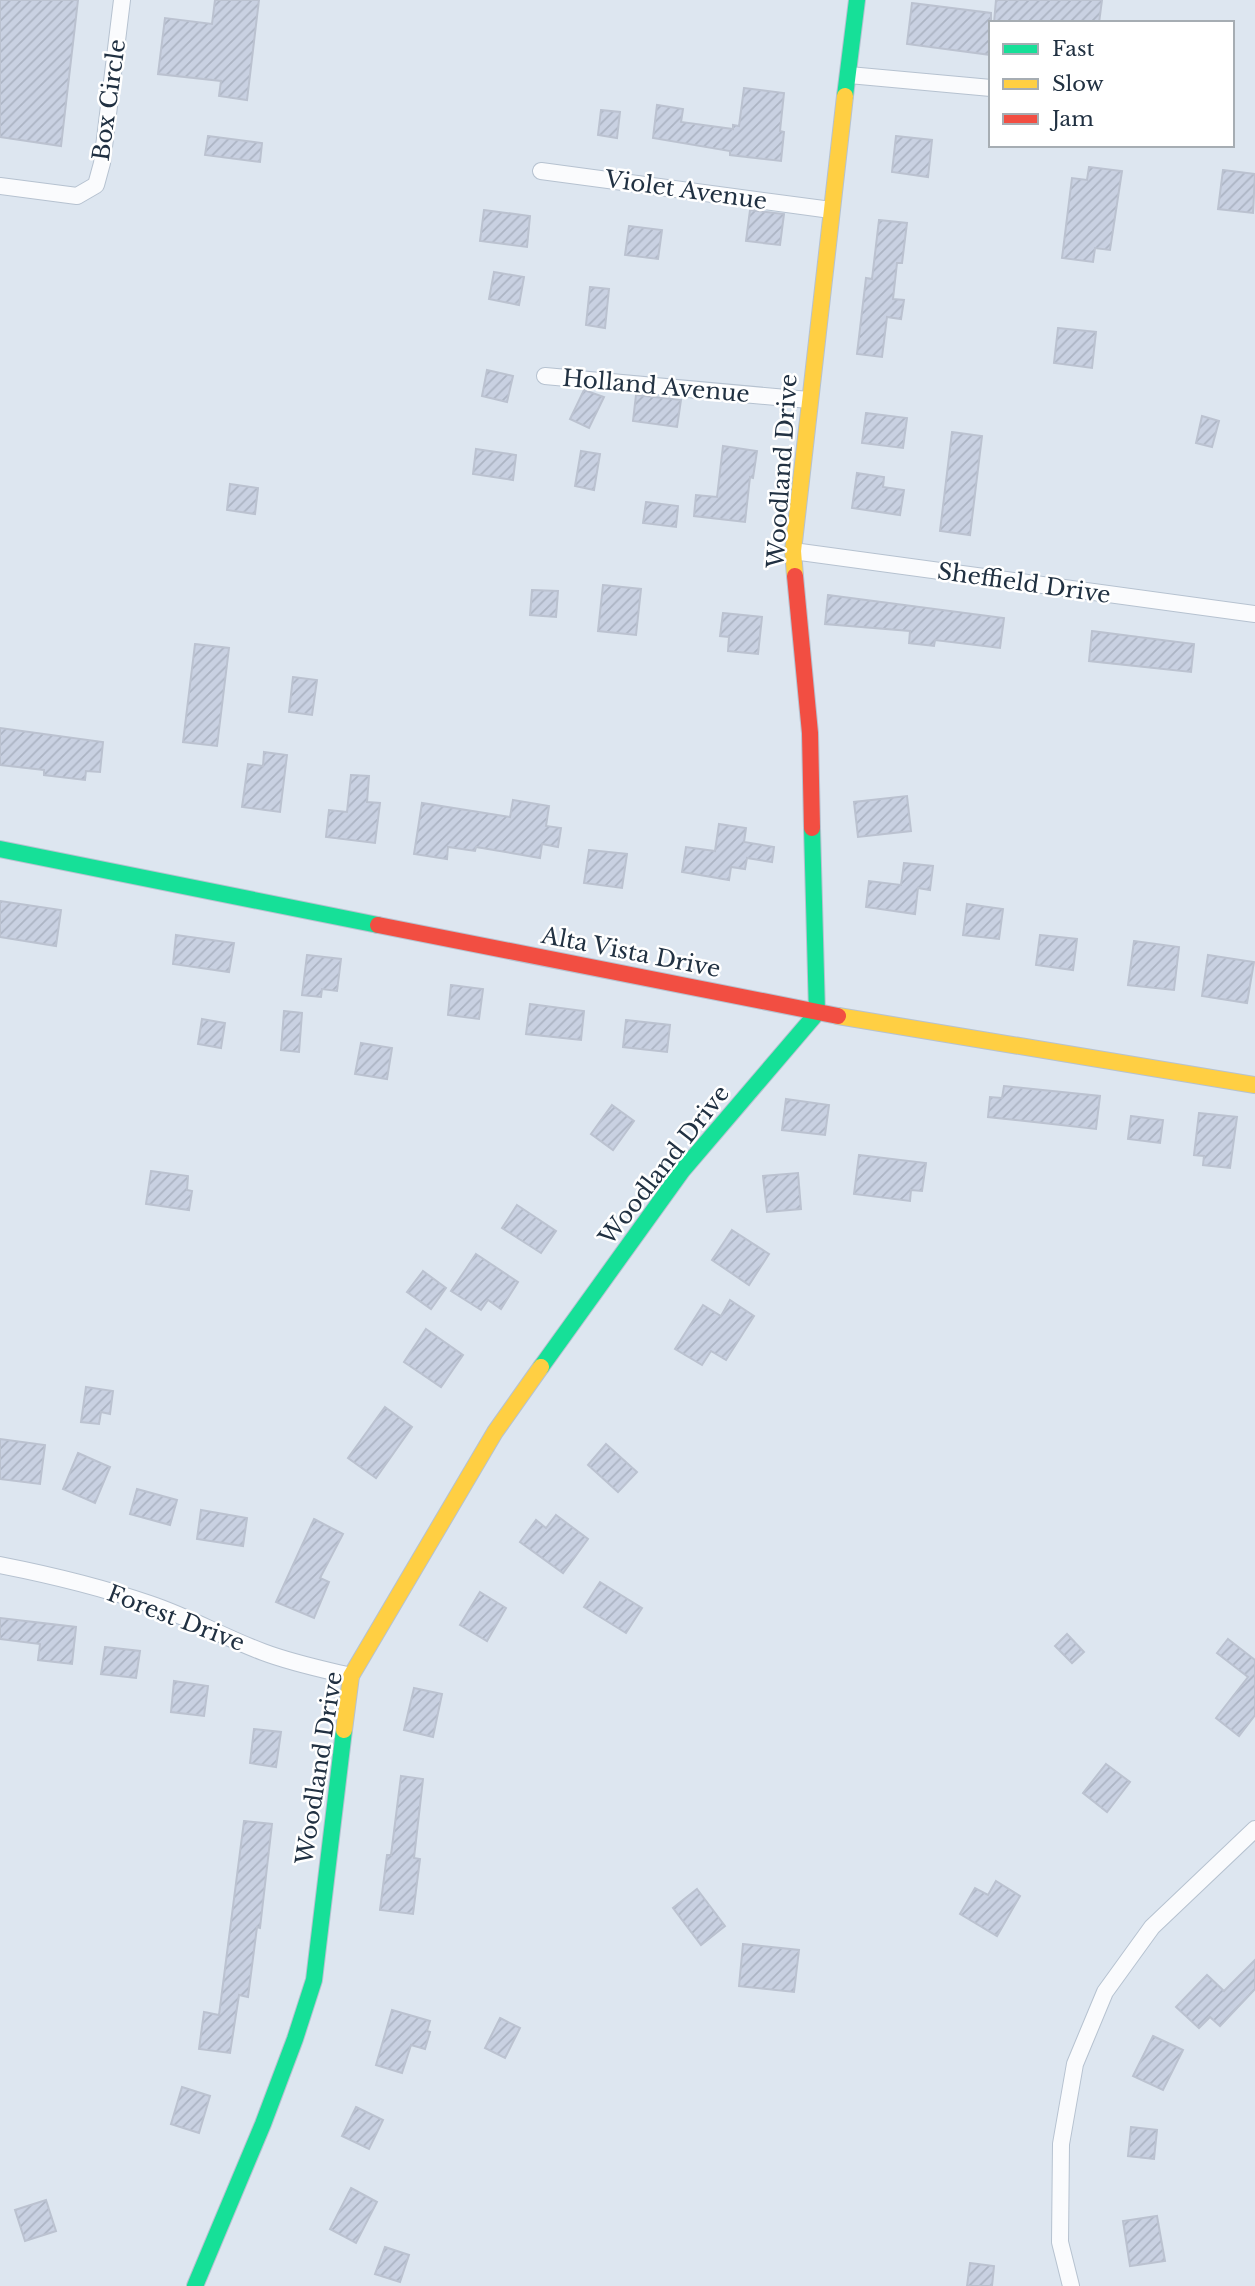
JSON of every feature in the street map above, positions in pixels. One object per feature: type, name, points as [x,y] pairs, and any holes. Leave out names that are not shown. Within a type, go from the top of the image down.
[{"type":"street","name":"Box Circle","points":[[0,186],[77,196],[96,185],[102,163],[122,0]]},
{"type":"street","name":"Woodland Drive","points":[[195,2286],[268,2112],[314,1979],[351,1676],[495,1432],[682,1171],[817,1013],[810,733],[793,551],[857,0]]},
{"type":"street","points":[[849,75],[989,88]]},
{"type":"street","name":"Violet Avenue","points":[[541,170],[831,210]]},
{"type":"street","name":"Holland Avenue","points":[[545,376],[809,400]]},
{"type":"street","name":"Sheffield Drive","points":[[793,551],[1255,614]]},
{"type":"street","name":"Alta Vista Drive","points":[[0,849],[817,1013],[1255,1085]]},
{"type":"street","name":"Forest Drive","points":[[0,1565],[56,1576],[149,1603],[261,1652],[296,1664],[351,1676]]},
{"type":"street","points":[[1071,2286],[1060,2242],[1061,2144],[1075,2064],[1105,1992],[1152,1927],[1255,1829]]},
{"type":"building","points":[[0,0],[78,0],[61,146],[0,137]]},
{"type":"building","points":[[215,0],[259,0],[247,100],[219,96],[221,81],[158,74],[165,18],[212,24]]},
{"type":"building","points":[[996,0],[1102,0],[1099,21],[994,21]]},
{"type":"building","points":[[912,3],[991,13],[989,55],[907,44]]},
{"type":"building","points":[[744,88],[784,93],[780,131],[784,132],[781,161],[730,155],[730,151],[653,138],[657,105],[683,109],[681,122],[733,129],[733,125],[739,126]]},
{"type":"building","points":[[601,110],[620,112],[617,138],[598,135]]},
{"type":"building","points":[[208,136],[262,143],[260,162],[205,155]]},
{"type":"building","points":[[896,136],[932,140],[928,177],[892,172]]},
{"type":"building","points":[[1089,167],[1122,171],[1110,250],[1095,248],[1093,262],[1062,258],[1072,178],[1087,180]]},
{"type":"building","points":[[1223,170],[1255,174],[1253,213],[1218,209]]},
{"type":"building","points":[[484,210],[530,216],[527,247],[480,241]]},
{"type":"building","points":[[750,210],[784,214],[780,245],[746,241]]},
{"type":"building","points":[[879,220],[907,223],[902,263],[897,263],[893,299],[904,300],[901,319],[887,317],[882,357],[857,354],[866,278],[872,279]]},
{"type":"building","points":[[629,226],[662,230],[658,259],[625,255]]},
{"type":"building","points":[[494,272],[524,277],[519,305],[489,299]]},
{"type":"building","points":[[590,287],[609,289],[605,328],[586,325]]},
{"type":"building","points":[[1058,328],[1096,332],[1092,368],[1054,363]]},
{"type":"building","points":[[487,370],[513,376],[507,402],[482,396]]},
{"type":"building","points":[[584,390],[604,397],[589,428],[570,419]]},
{"type":"building","points":[[636,395],[681,400],[677,427],[633,421]]},
{"type":"building","points":[[866,413],[907,418],[903,448],[862,443]]},
{"type":"building","points":[[1202,416],[1219,421],[1212,447],[1196,443]]},
{"type":"building","points":[[952,432],[982,436],[970,535],[940,531]]},
{"type":"building","points":[[723,446],[757,451],[753,478],[750,477],[745,522],[694,516],[696,495],[717,497]]},
{"type":"building","points":[[476,449],[516,455],[513,480],[473,474]]},
{"type":"building","points":[[581,451],[600,454],[594,490],[575,486]]},
{"type":"building","points":[[857,473],[884,477],[883,487],[904,490],[900,515],[852,508]]},
{"type":"building","points":[[230,484],[258,488],[255,514],[227,510]]},
{"type":"building","points":[[646,502],[678,506],[676,527],[643,523]]},
{"type":"building","points":[[603,585],[641,589],[636,635],[598,631]]},
{"type":"building","points":[[532,590],[558,591],[556,617],[530,615]]},
{"type":"building","points":[[828,595],[1004,618],[1000,648],[935,640],[934,646],[909,643],[910,631],[825,624]]},
{"type":"building","points":[[723,613],[762,617],[758,654],[728,651],[729,637],[720,636]]},
{"type":"building","points":[[1092,631],[1194,644],[1191,672],[1089,661]]},
{"type":"building","points":[[195,644],[229,648],[217,746],[183,742]]},
{"type":"building","points":[[293,677],[317,680],[312,715],[289,712]]},
{"type":"building","points":[[0,728],[103,742],[100,772],[86,771],[85,780],[44,775],[44,770],[0,765]]},
{"type":"building","points":[[264,752],[287,755],[280,812],[242,807],[248,764],[263,766]]},
{"type":"building","points":[[351,775],[369,776],[367,802],[380,803],[375,843],[326,837],[329,810],[347,812]]},
{"type":"building","points":[[907,796],[911,831],[858,837],[854,802]]},
{"type":"building","points":[[513,800],[549,806],[546,826],[561,828],[558,847],[542,844],[540,858],[476,847],[475,851],[448,847],[447,859],[414,854],[422,803],[510,817]]},
{"type":"building","points":[[719,824],[746,828],[744,842],[774,847],[772,862],[747,858],[745,869],[731,867],[729,880],[682,872],[686,847],[715,851]]},
{"type":"building","points":[[589,850],[627,854],[622,888],[584,883]]},
{"type":"building","points":[[904,863],[933,866],[930,890],[918,888],[915,914],[866,907],[869,881],[901,885]]},
{"type":"building","points":[[0,901],[61,910],[56,946],[0,937]]},
{"type":"building","points":[[967,904],[1003,909],[999,939],[963,935]]},
{"type":"building","points":[[176,935],[234,943],[229,972],[173,964]]},
{"type":"building","points":[[1040,935],[1077,939],[1073,970],[1036,965]]},
{"type":"building","points":[[1134,941],[1179,947],[1174,990],[1128,985]]},
{"type":"building","points":[[307,955],[341,959],[337,991],[322,989],[321,997],[302,995]]},
{"type":"building","points":[[1208,955],[1254,962],[1247,1003],[1202,996]]},
{"type":"building","points":[[451,985],[483,989],[479,1019],[448,1015]]},
{"type":"building","points":[[530,1004],[584,1011],[581,1040],[526,1034]]},
{"type":"building","points":[[284,1011],[302,1013],[299,1052],[281,1050]]},
{"type":"building","points":[[202,1019],[225,1023],[221,1048],[198,1044]]},
{"type":"building","points":[[626,1020],[670,1025],[667,1052],[623,1047]]},
{"type":"building","points":[[361,1043],[392,1048],[387,1079],[355,1074]]},
{"type":"building","points":[[1004,1086],[1100,1096],[1096,1129],[988,1117],[990,1097],[1002,1098]]},
{"type":"building","points":[[786,1099],[829,1105],[825,1135],[782,1130]]},
{"type":"building","points":[[612,1105],[634,1121],[613,1150],[591,1134]]},
{"type":"building","points":[[1199,1113],[1237,1117],[1230,1168],[1203,1165],[1204,1156],[1194,1155]]},
{"type":"building","points":[[1131,1116],[1163,1120],[1160,1143],[1128,1139]]},
{"type":"building","points":[[859,1155],[926,1163],[922,1191],[911,1190],[910,1201],[854,1194]]},
{"type":"building","points":[[151,1171],[188,1176],[187,1190],[192,1191],[189,1210],[146,1204]]},
{"type":"building","points":[[798,1173],[801,1209],[767,1212],[763,1176]]},
{"type":"building","points":[[517,1205],[556,1231],[541,1253],[502,1228]]},
{"type":"building","points":[[732,1230],[769,1254],[749,1285],[712,1260]]},
{"type":"building","points":[[476,1254],[518,1282],[501,1309],[488,1300],[481,1310],[451,1291]]},
{"type":"building","points":[[423,1271],[446,1288],[431,1309],[407,1292]]},
{"type":"building","points":[[730,1300],[754,1316],[726,1360],[711,1351],[702,1365],[675,1349],[703,1305],[721,1316]]},
{"type":"building","points":[[426,1329],[463,1355],[441,1387],[404,1362]]},
{"type":"building","points":[[86,1387],[113,1391],[110,1414],[101,1412],[99,1424],[81,1422]]},
{"type":"building","points":[[385,1407],[412,1427],[376,1478],[348,1458]]},
{"type":"building","points":[[0,1439],[45,1445],[40,1484],[0,1479]]},
{"type":"building","points":[[606,1444],[637,1472],[618,1492],[588,1465]]},
{"type":"building","points":[[78,1453],[110,1467],[95,1503],[63,1489]]},
{"type":"building","points":[[137,1489],[177,1500],[170,1525],[130,1514]]},
{"type":"building","points":[[201,1510],[247,1518],[243,1546],[197,1539]]},
{"type":"building","points":[[556,1515],[588,1539],[563,1573],[520,1542],[536,1520],[546,1528]]},
{"type":"building","points":[[314,1519],[343,1534],[320,1578],[329,1582],[314,1618],[276,1602]]},
{"type":"building","points":[[600,1582],[642,1608],[626,1633],[584,1607]]},
{"type":"building","points":[[480,1592],[506,1608],[487,1641],[460,1625]]},
{"type":"building","points":[[0,1618],[76,1627],[72,1664],[38,1660],[40,1644],[0,1639]]},
{"type":"building","points":[[1067,1634],[1084,1652],[1072,1663],[1055,1646]]},
{"type":"building","points":[[1228,1639],[1255,1660],[1255,1715],[1239,1736],[1216,1718],[1248,1677],[1217,1653]]},
{"type":"building","points":[[105,1647],[140,1651],[136,1678],[101,1674]]},
{"type":"building","points":[[174,1681],[208,1686],[204,1716],[171,1712]]},
{"type":"building","points":[[414,1688],[442,1694],[433,1737],[404,1730]]},
{"type":"building","points":[[254,1729],[281,1732],[276,1767],[250,1763]]},
{"type":"building","points":[[1106,1764],[1130,1782],[1107,1812],[1083,1793]]},
{"type":"building","points":[[401,1776],[423,1779],[414,1858],[420,1859],[413,1914],[380,1910],[387,1855],[391,1855]]},
{"type":"building","points":[[244,1821],[272,1824],[260,1928],[257,1927],[248,1997],[239,1995],[230,2053],[199,2049],[204,2012],[219,2015]]},
{"type":"building","points":[[996,1881],[1020,1896],[997,1936],[960,1914],[975,1888],[988,1895]]},
{"type":"building","points":[[697,1889],[725,1926],[701,1945],[673,1908]]},
{"type":"building","points":[[743,1944],[799,1950],[794,1992],[739,1986]]},
{"type":"building","points":[[1255,1960],[1255,1989],[1220,2026],[1210,2017],[1199,2028],[1176,2007],[1207,1975],[1224,1991]]},
{"type":"building","points":[[392,2010],[430,2021],[425,2049],[411,2045],[402,2073],[376,2065]]},
{"type":"building","points":[[500,2018],[520,2028],[505,2058],[485,2048]]},
{"type":"building","points":[[1153,2036],[1183,2050],[1163,2090],[1133,2076]]},
{"type":"building","points":[[182,2087],[210,2096],[199,2133],[171,2124]]},
{"type":"building","points":[[356,2107],[383,2120],[369,2149],[342,2136]]},
{"type":"building","points":[[1131,2127],[1157,2130],[1154,2159],[1128,2156]]},
{"type":"building","points":[[351,2188],[377,2202],[356,2243],[330,2229]]},
{"type":"building","points":[[46,2200],[56,2231],[25,2241],[15,2210]]},
{"type":"building","points":[[1157,2216],[1165,2261],[1130,2266],[1123,2221]]},
{"type":"building","points":[[385,2247],[409,2255],[400,2282],[375,2274]]},
{"type":"building","points":[[970,2263],[994,2266],[992,2286],[967,2286]]},
{"type":"traffic: fast","points":[[845,96],[857,0]]},
{"type":"traffic: fast","points":[[541,1367],[682,1171],[817,1013],[812,828]]},
{"type":"traffic: fast","points":[[0,849],[378,925]]},
{"type":"traffic: fast","points":[[195,2286],[263,2124],[314,1980],[344,1730]]},
{"type":"traffic: slow","points":[[795,576],[793,551],[845,96]]},
{"type":"traffic: slow","points":[[838,1016],[1255,1085]]},
{"type":"traffic: slow","points":[[344,1730],[351,1676],[495,1432],[541,1367]]},
{"type":"traffic: jam","points":[[795,576],[810,733],[812,828]]},
{"type":"traffic: jam","points":[[378,925],[838,1016]]}]
